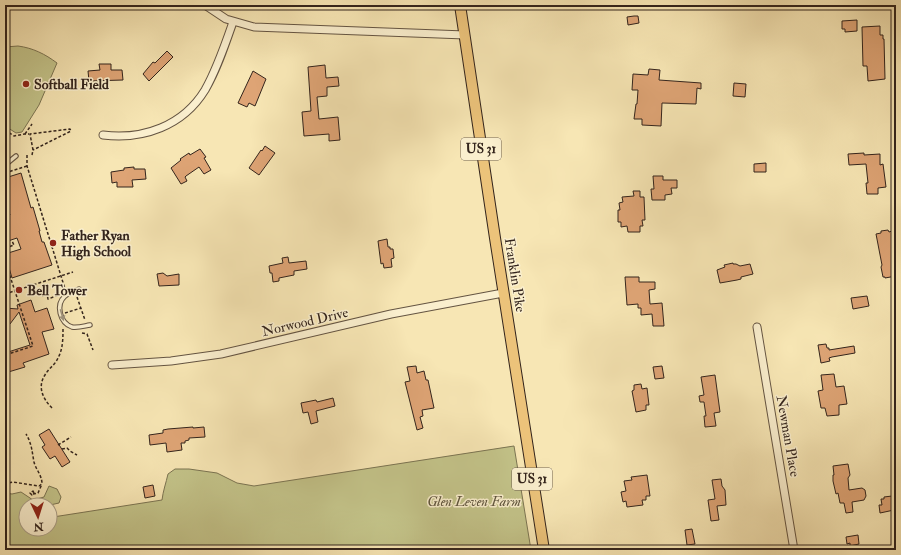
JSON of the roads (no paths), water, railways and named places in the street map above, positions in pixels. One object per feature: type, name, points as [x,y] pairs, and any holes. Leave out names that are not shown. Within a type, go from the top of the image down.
[{"type":"main road","name":"Franklin Pike","points":[[460,5],[503,293],[544,550]]},
{"type":"street","points":[[205,5],[233,22],[261,28],[465,35]]},
{"type":"street","points":[[103,136],[131,136],[149,133],[165,126],[184,114],[197,101],[206,88],[233,22]]},
{"type":"street","name":"Norwood Drive","points":[[112,365],[171,361],[221,354],[391,314],[503,293]]},
{"type":"street","name":"Newman Place","points":[[757,326],[794,550]]},
{"type":"lane","points":[[5,165],[16,156]]},
{"type":"lane","points":[[79,289],[69,293],[62,300],[60,315],[64,322],[70,326],[80,327],[90,325]]},
{"type":"place","name":"Softball Field","points":[[26,84]]},
{"type":"place","name":"Father Ryan High School","points":[[53,243]]},
{"type":"place","name":"Bell Tower","points":[[19,290]]},
{"type":"park label","name":"Glen Leven Farm","points":[[474,501]]}]
